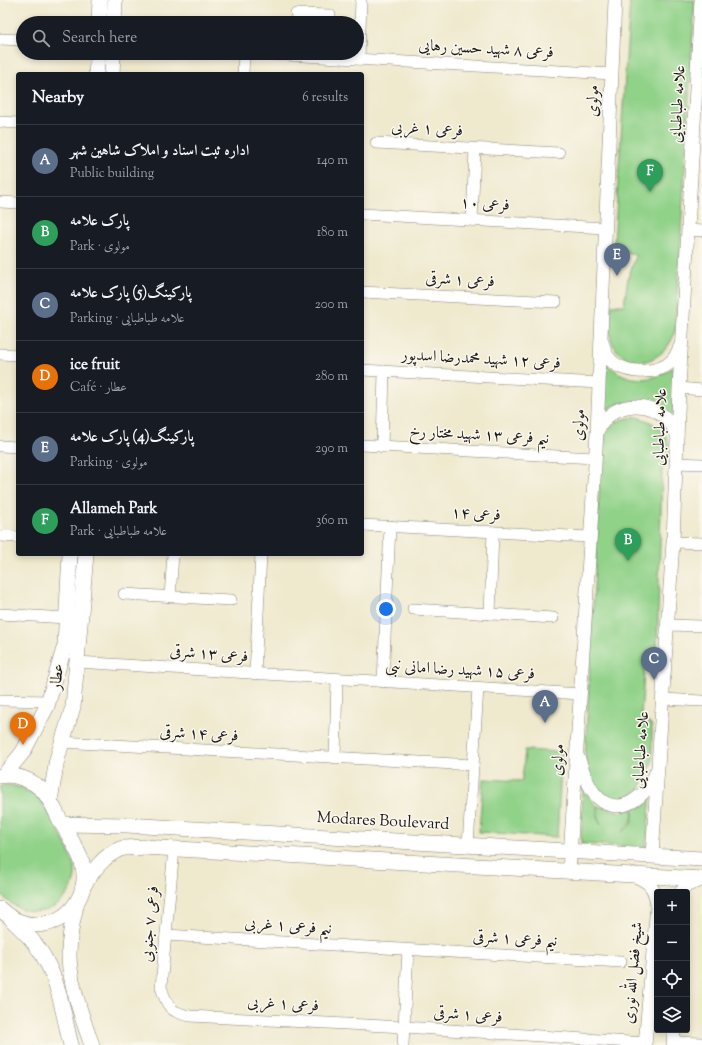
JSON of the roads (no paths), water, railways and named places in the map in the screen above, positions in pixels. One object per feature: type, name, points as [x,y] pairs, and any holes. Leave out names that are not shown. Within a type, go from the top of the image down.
[{"type":"main road","points":[[99,16],[100,0]]},
{"type":"main road","points":[[114,16],[115,0]]},
{"type":"main road","points":[[96,72],[97,60]]},
{"type":"main road","points":[[112,72],[113,60]]},
{"type":"main road","name":"عطار","points":[[2,775],[23,752],[48,701],[64,645],[70,556]]},
{"type":"main road","name":"عطار","points":[[50,801],[61,742],[73,707],[86,556]]},
{"type":"main road","points":[[68,589],[83,590]]},
{"type":"main road","points":[[2,775],[14,776],[28,781],[42,789],[82,861],[84,887]]},
{"type":"main road","name":"Modares Boulevard","points":[[62,824],[127,825],[702,859]]},
{"type":"main road","points":[[92,1045],[85,1028],[71,971],[69,956],[70,938],[77,903],[91,873],[104,858],[121,849],[143,847],[174,848],[702,879]]},
{"type":"main road","points":[[12,920],[39,925],[52,923],[65,916],[77,903]]},
{"type":"main road","points":[[0,909],[26,933],[47,963],[53,977],[71,1045]]},
{"type":"street","points":[[360,16],[361,0]]},
{"type":"street","name":"مولوی","points":[[569,872],[594,458],[597,433],[615,0]]},
{"type":"street","name":"علامه طباطبایی","points":[[652,856],[673,542],[682,343],[696,230],[701,0]]},
{"type":"street","points":[[296,14],[302,16]]},
{"type":"street","points":[[325,16],[330,15]]},
{"type":"street","points":[[0,39],[16,40]]},
{"type":"street","name":"فرعی ۸ شهید حسین رهایی","points":[[364,59],[612,74]]},
{"type":"street","points":[[243,72],[244,60]]},
{"type":"street","points":[[0,122],[16,123]]},
{"type":"street","name":"فرعی ۱ غربی","points":[[376,144],[475,149]]},
{"type":"street","points":[[472,220],[475,149],[559,154]]},
{"type":"street","points":[[0,202],[16,203]]},
{"type":"street","name":"فرعی ۱۰","points":[[364,214],[605,228]]},
{"type":"street","name":"فرعی ۱ شرقی","points":[[364,292],[556,302]]},
{"type":"street","points":[[601,339],[608,357],[621,367],[634,370],[656,369],[666,365],[675,356],[682,343]]},
{"type":"street","points":[[0,354],[16,355]]},
{"type":"street","name":"فرعی ۱۲ شهید محمدرضا اسدپور","points":[[364,370],[599,382]]},
{"type":"street","points":[[382,447],[384,371]]},
{"type":"street","points":[[679,388],[702,390]]},
{"type":"street","points":[[597,433],[606,417],[615,410],[626,406],[640,405],[653,408],[668,419],[677,434]]},
{"type":"street","points":[[0,446],[16,447]]},
{"type":"street","name":"نیم فرعی ۱۳ شهید مختار رخ","points":[[364,446],[594,458]]},
{"type":"street","points":[[676,463],[702,464]]},
{"type":"street","name":"فرعی ۱۴","points":[[364,525],[589,537]]},
{"type":"street","points":[[383,682],[390,526]]},
{"type":"street","points":[[490,614],[494,532]]},
{"type":"street","points":[[0,536],[16,537]]},
{"type":"street","points":[[673,542],[702,543]]},
{"type":"street","points":[[170,597],[173,556]]},
{"type":"street","points":[[255,674],[261,556]]},
{"type":"street","points":[[124,594],[231,600]]},
{"type":"street","points":[[414,609],[553,618]]},
{"type":"street","points":[[0,614],[66,618]]},
{"type":"street","points":[[668,625],[702,626]]},
{"type":"street","name":"فرعی ۱۳ شرقی","points":[[78,662],[337,679]]},
{"type":"street","points":[[337,679],[335,758],[473,765]]},
{"type":"street","name":"فرعی ۱۵ شهید رضا امانی نبی","points":[[337,679],[580,694]]},
{"type":"street","points":[[468,844],[478,688]]},
{"type":"street","points":[[662,699],[702,701]]},
{"type":"street","points":[[0,700],[48,701]]},
{"type":"street","name":"فرعی ۱۴ شرقی","points":[[61,742],[335,758]]},
{"type":"street","points":[[576,752],[590,787],[595,795],[602,802],[618,806],[630,803],[643,794],[655,775],[659,764]]},
{"type":"street","name":"فرعی ۷ جنوبی","points":[[166,1002],[161,987],[174,848]]},
{"type":"street","points":[[634,875],[648,882],[654,891]]},
{"type":"street","points":[[684,889],[687,885],[702,879]]},
{"type":"street","name":"شیخ فضل الله نوری","points":[[645,1044],[655,925]]},
{"type":"street","name":"نیم فرعی ۱ غربی","points":[[166,935],[408,950]]},
{"type":"street","points":[[403,1045],[408,950]]},
{"type":"street","name":"نیم فرعی ۱ شرقی","points":[[408,950],[621,962]]},
{"type":"street","name":"فرعی ۱ غربی","points":[[166,1002],[176,1014],[190,1016],[404,1027]]},
{"type":"street","name":"فرعی ۱ شرقی","points":[[404,1027],[645,1044]]},
{"type":"street","points":[[674,1039],[702,1043]]},
{"type":"place","name":"Allameh Park","points":[[650,192]]},
{"type":"place","name":"پارکینگ(4) پارک علامه","points":[[617,276]]},
{"type":"place","name":"پارک علامه","points":[[628,561]]},
{"type":"place","name":"پارکینگ(5) پارک علامه","points":[[654,680]]},
{"type":"place","name":"اداره ثبت اسناد و املاک شاهین شهر","points":[[545,723]]},
{"type":"place","name":"ice fruit","points":[[23,745]]}]
